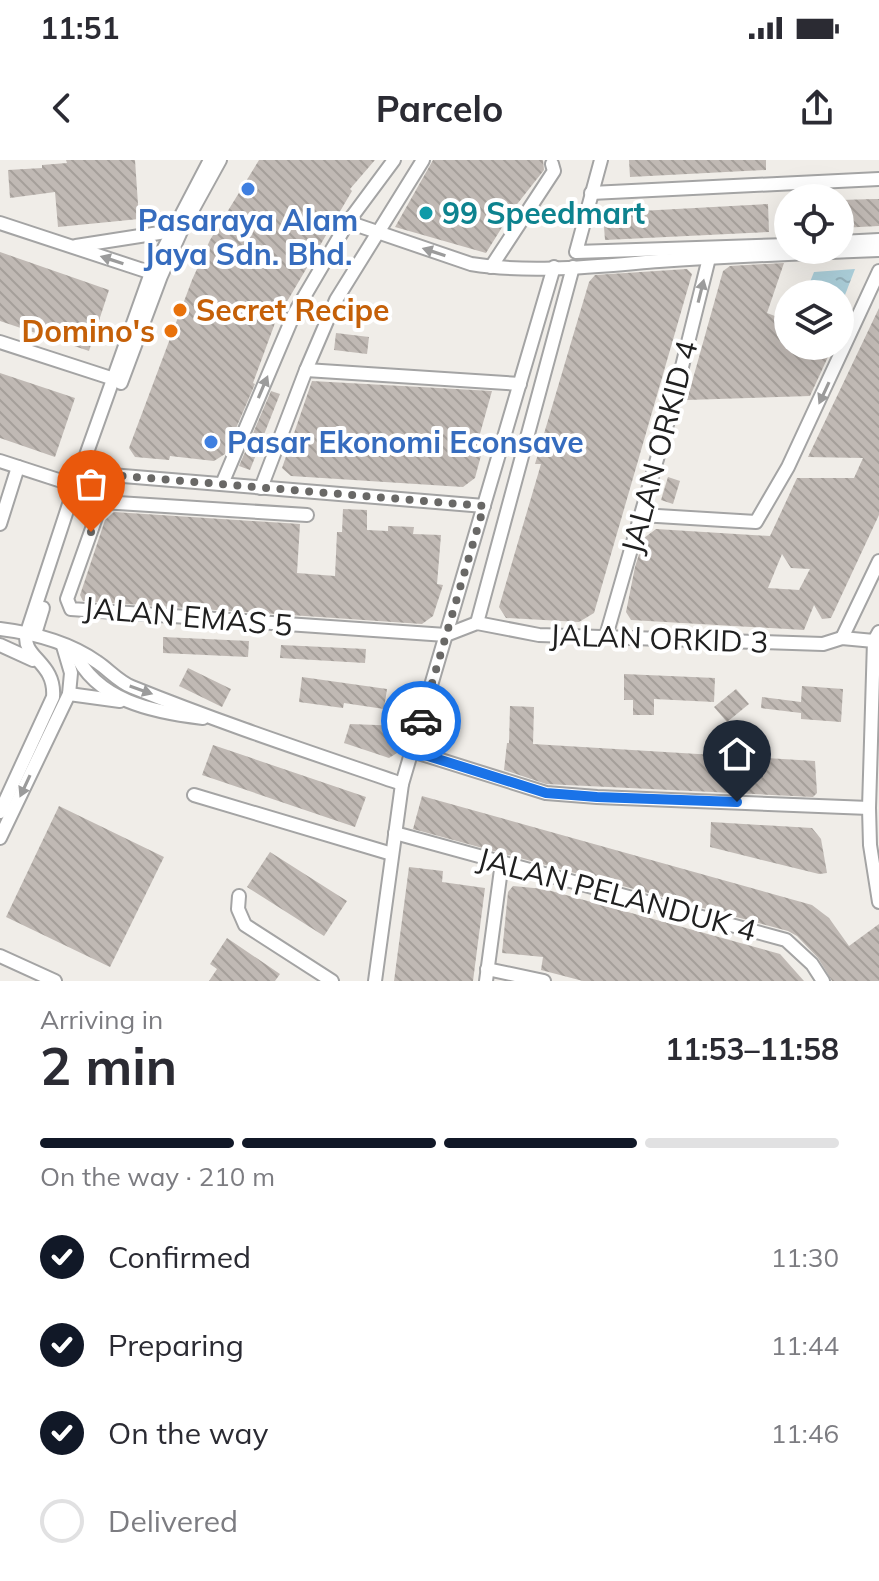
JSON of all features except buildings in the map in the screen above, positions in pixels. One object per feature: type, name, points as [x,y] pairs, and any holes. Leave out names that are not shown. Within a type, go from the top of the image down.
[{"type":"street","points":[[0,812],[53,697],[54,684],[25,639],[31,633],[78,487],[172,231],[210,160]]},
{"type":"street","points":[[84,471],[114,379],[156,274],[220,160]]},
{"type":"street","points":[[222,484],[294,314],[348,222],[394,160]]},
{"type":"street","points":[[261,488],[336,300],[423,160]]},
{"type":"street","points":[[601,160],[576,252],[774,245]]},
{"type":"street","points":[[491,267],[554,171],[552,164]]},
{"type":"street","points":[[591,193],[879,179]]},
{"type":"street","points":[[348,222],[471,264],[491,267],[573,267],[879,250]]},
{"type":"street","points":[[0,223],[156,274]]},
{"type":"street","points":[[72,247],[172,231]]},
{"type":"street","points":[[854,241],[879,240]]},
{"type":"street","name":"JALAN ORKID 4","points":[[606,636],[672,407],[709,258]]},
{"type":"street","points":[[375,981],[402,784],[554,267]]},
{"type":"street","points":[[446,635],[477,623],[573,267]]},
{"type":"street","points":[[641,515],[756,522],[795,455],[879,271]]},
{"type":"street","points":[[0,342],[114,379]]},
{"type":"street","points":[[306,370],[520,384]]},
{"type":"street","points":[[0,461],[78,487]]},
{"type":"street","points":[[0,524],[18,467]]},
{"type":"street","points":[[84,471],[484,506]]},
{"type":"street","name":"JALAN EMAS 5","points":[[111,475],[67,599],[71,609],[446,635]]},
{"type":"street","points":[[102,502],[307,515]]},
{"type":"street","points":[[842,638],[879,561]]},
{"type":"street","name":"JALAN ORKID 3","points":[[477,623],[539,635],[823,644],[842,638],[877,636]]},
{"type":"street","points":[[0,629],[31,633],[95,660],[128,686],[402,784]]},
{"type":"street","points":[[877,636],[869,808],[870,845],[879,902]]},
{"type":"street","points":[[0,645],[46,668]]},
{"type":"street","points":[[0,838],[69,694],[69,648]]},
{"type":"street","points":[[69,648],[80,665],[102,687],[123,701]]},
{"type":"street","points":[[69,694],[214,719]]},
{"type":"street","points":[[412,751],[546,793],[869,808]]},
{"type":"street","points":[[194,795],[392,854]]},
{"type":"street","name":"JALAN PELANDUK 4","points":[[395,833],[786,940],[812,964],[823,981]]},
{"type":"street","points":[[502,862],[487,975],[544,981]]},
{"type":"street","points":[[239,896],[238,909],[245,925],[332,981]]},
{"type":"street","points":[[0,956],[55,981]]},
{"type":"water","points":[[855,269],[851,280],[811,280],[814,272]]},
{"type":"way so far","points":[[91,532],[111,475],[484,506],[421,721]]},
{"type":"place","name":"Pasaraya Alam Jaya Sdn. Bhd.","points":[[248,189]]},
{"type":"place","name":"99 Speedmart","points":[[426,213]]},
{"type":"place","name":"Secret Recipe","points":[[180,310]]},
{"type":"place","name":"Domino's","points":[[171,331]]},
{"type":"place","name":"Pasar Ekonomi Econsave","points":[[211,442]]},
{"type":"route","points":[[421,721],[412,751],[546,793],[737,802]]}]
